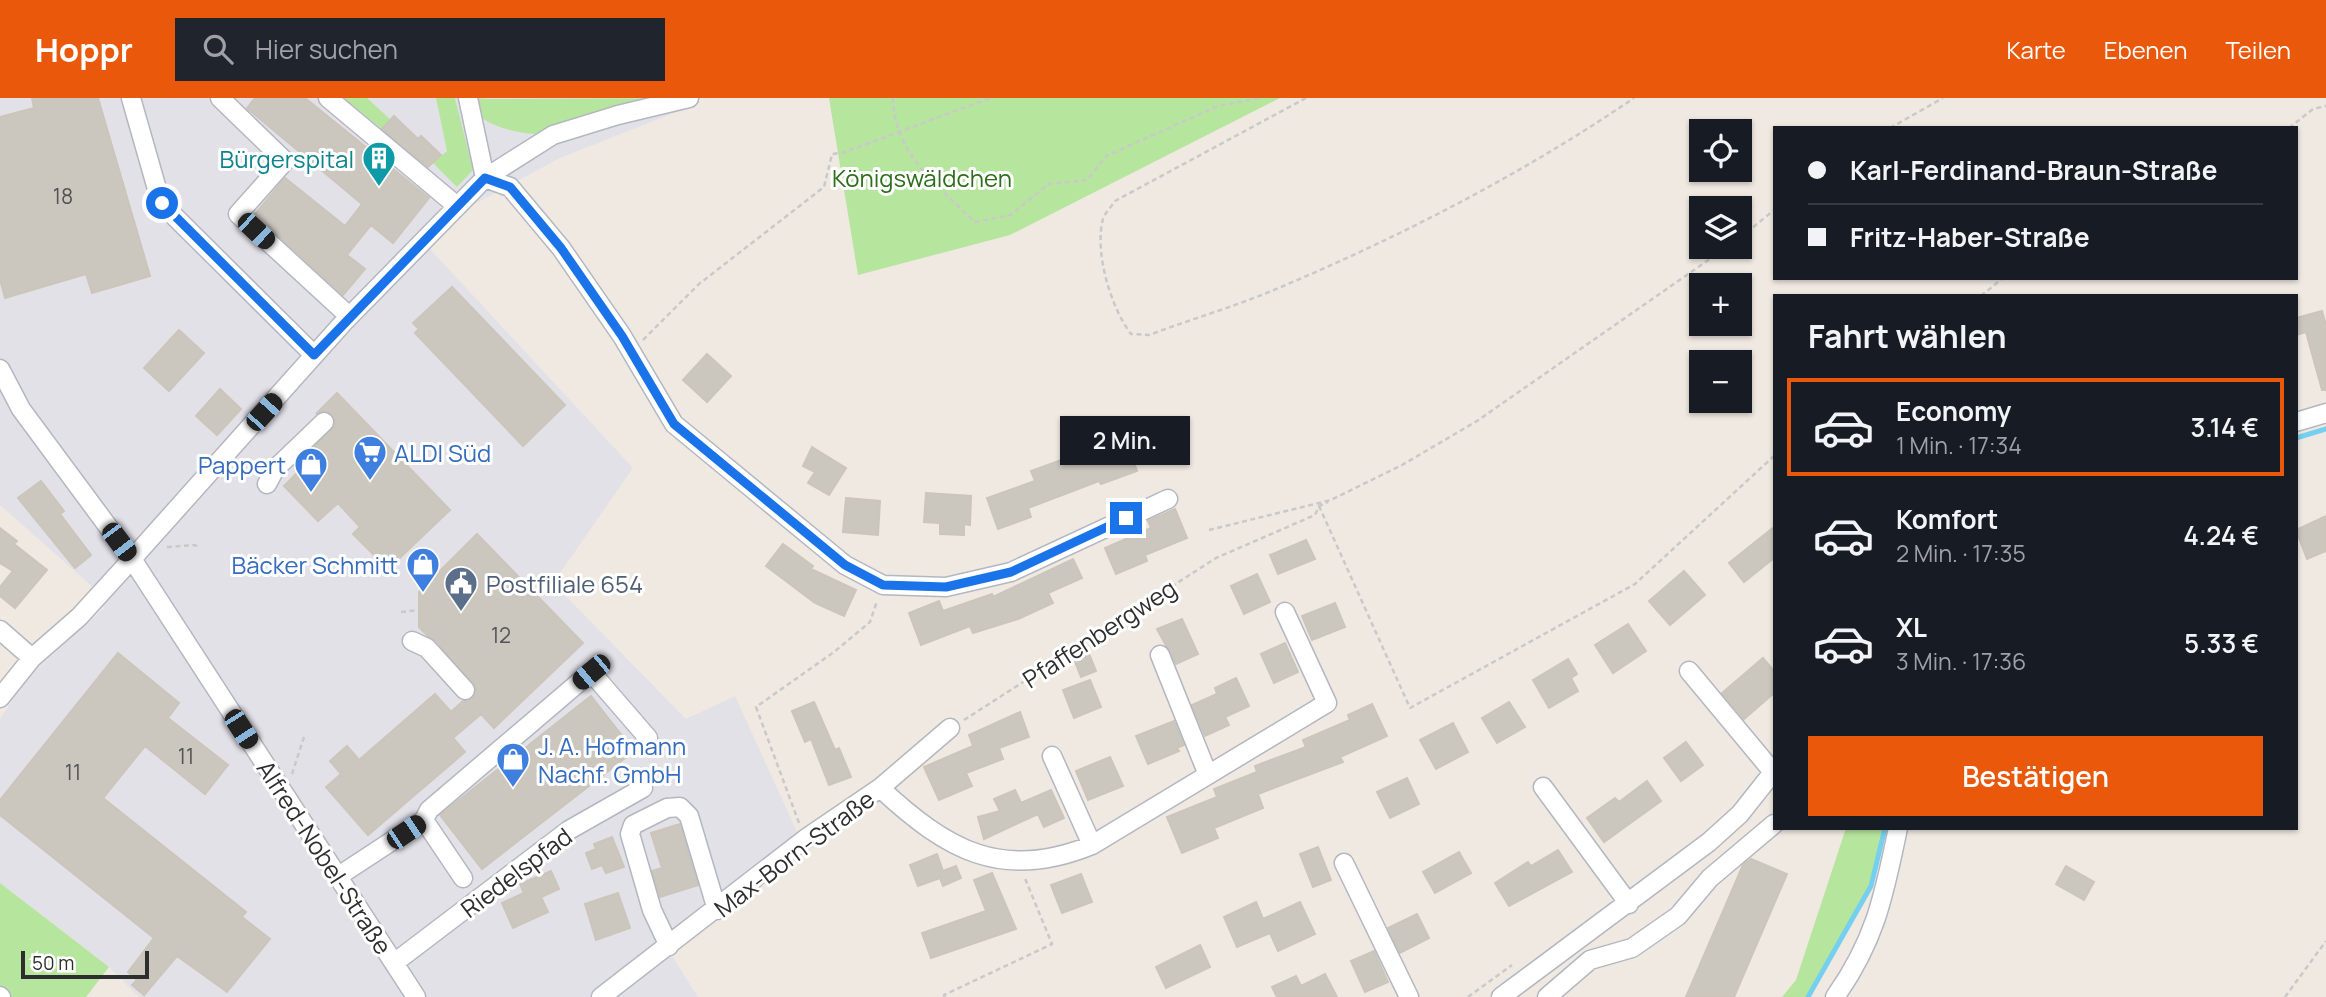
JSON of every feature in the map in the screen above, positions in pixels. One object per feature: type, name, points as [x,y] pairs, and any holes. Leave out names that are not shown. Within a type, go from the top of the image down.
[{"type":"street","points":[[131,98],[162,203],[314,355]]},
{"type":"street","points":[[220,98],[285,161],[238,214],[349,316]]},
{"type":"street","points":[[328,98],[457,206]]},
{"type":"street","points":[[468,98],[485,178]]},
{"type":"street","points":[[0,698],[32,658],[79,617],[146,544],[349,316],[485,178],[553,135],[618,115],[689,98]]},
{"type":"street","points":[[485,178],[510,187],[561,248],[631,352],[674,424],[845,565],[883,585],[946,587],[1011,572],[1168,499]]},
{"type":"street","name":"Alfred-Nobel-Straße","points":[[0,369],[21,409],[132,559],[416,997]]},
{"type":"street","points":[[2298,421],[2326,413]]},
{"type":"street","points":[[267,484],[275,469],[324,422]]},
{"type":"street","name":"Max-Born-Straße","points":[[601,997],[718,910],[806,839],[880,788],[917,822],[965,850],[1019,863],[1061,858],[1092,845],[1327,703],[1285,612]]},
{"type":"street","points":[[0,630],[32,658]]},
{"type":"street","points":[[412,641],[427,648],[465,690]]},
{"type":"street","points":[[1160,655],[1208,775]]},
{"type":"street","points":[[1689,671],[1773,770]]},
{"type":"street","points":[[337,877],[424,820],[429,810],[591,672],[648,738]]},
{"type":"street","points":[[880,788],[950,728]]},
{"type":"street","points":[[1052,756],[1092,845]]},
{"type":"street","points":[[1501,997],[1701,849],[1740,814],[1773,772]]},
{"type":"street","points":[[1544,787],[1629,904]]},
{"type":"street","name":"Riedelspfad","points":[[394,963],[569,830],[643,788]]},
{"type":"street","points":[[669,946],[652,910],[630,834],[633,825],[667,808],[681,807],[689,816],[718,910]]},
{"type":"street","points":[[424,820],[463,878]]},
{"type":"street","points":[[1546,997],[1590,960],[1632,948],[1678,916],[1710,878],[1773,825]]},
{"type":"street","points":[[1835,997],[1871,939],[1898,830]]},
{"type":"street","points":[[1345,863],[1409,997]]},
{"type":"path","points":[[893,98],[893,116],[912,160],[975,222],[1011,215],[1048,184],[1087,180],[1106,156],[1217,106],[1259,98]]},
{"type":"path","points":[[631,352],[699,284],[824,187],[832,154],[990,98]]},
{"type":"path","points":[[1306,98],[1115,201],[1103,216],[1101,235],[1106,275],[1118,316],[1131,334],[1149,335],[1268,292],[1406,229],[1570,142],[1634,98]]},
{"type":"path","points":[[1893,126],[1942,98]]},
{"type":"path","points":[[2292,126],[2313,109],[2326,106]]},
{"type":"path","points":[[1752,228],[1773,211]]},
{"type":"path","points":[[1209,530],[1331,500],[1402,465],[1477,421],[1710,259]]},
{"type":"path","points":[[1983,294],[2001,280]]},
{"type":"path","points":[[1319,506],[1410,708],[1635,584],[1773,457]]},
{"type":"path","name":"Pfaffenbergweg","points":[[950,728],[1216,558],[1315,515],[1319,506],[1331,500]]},
{"type":"path","points":[[146,544],[169,547],[195,545],[200,548]]},
{"type":"path","points":[[371,570],[378,559]]},
{"type":"path","points":[[806,839],[756,707],[834,652],[870,622],[883,585]]},
{"type":"path","points":[[401,612],[419,610]]},
{"type":"path","points":[[285,796],[304,737]]},
{"type":"path","points":[[945,997],[1052,944],[1019,863]]},
{"type":"path","points":[[2285,997],[2326,941]]},
{"type":"shaded area","points":[[0,98],[698,98],[699,103],[560,158],[417,235],[633,468],[553,583],[686,719],[735,696],[798,834],[662,940],[698,997],[139,997],[109,967],[0,883],[0,719],[26,679],[104,608],[95,589],[0,505]]},
{"type":"green space","points":[[344,98],[367,98],[391,120],[382,129]]},
{"type":"green space","points":[[436,98],[455,98],[473,170],[457,187],[433,163],[447,151]]},
{"type":"green space","points":[[468,98],[689,98],[553,135],[530,134],[491,123],[481,117]]},
{"type":"green space","name":"Königswäldchen","points":[[829,98],[1280,98],[1010,235],[858,275]]},
{"type":"green space","points":[[1845,830],[1885,830],[1871,886],[1808,997],[1782,997],[1796,980]]},
{"type":"green space","points":[[0,883],[109,967],[86,997],[8,997],[0,991]]},
{"type":"building","points":[[32,98],[98,98],[150,276],[92,293],[86,274],[5,298],[0,279],[0,117],[34,108]]},
{"type":"building","name":"Bürgerspital","points":[[255,98],[305,98],[429,198],[393,243],[371,225],[347,255],[365,269],[343,295],[255,214],[285,178],[345,226],[362,204],[247,108]]},
{"type":"building","points":[[394,116],[418,139],[421,136],[441,155],[428,167],[382,129]]},
{"type":"building","points":[[452,287],[565,405],[523,446],[415,333],[419,329],[413,323]]},
{"type":"building","points":[[2322,311],[2326,325],[2326,390],[2322,390],[2306,332],[2298,334],[2298,317]]},
{"type":"building","points":[[179,330],[204,353],[169,391],[144,368]]},
{"type":"building","points":[[707,354],[731,376],[707,402],[683,380]]},
{"type":"building","points":[[220,389],[241,409],[217,435],[196,416]]},
{"type":"building","name":"ALDI Süd","points":[[337,393],[450,510],[388,569],[353,534],[360,527],[338,503],[318,521],[284,486],[304,466],[299,461],[335,426],[332,414],[322,411],[316,414]]},
{"type":"building","points":[[1124,437],[1137,471],[1101,484],[1099,481],[1028,508],[1031,517],[998,529],[987,498],[1035,481],[1031,471]]},
{"type":"building","points":[[812,447],[846,468],[829,495],[808,483],[815,472],[803,466]]},
{"type":"building","points":[[41,481],[64,511],[60,514],[91,555],[75,568],[18,498]]},
{"type":"building","points":[[926,493],[971,496],[970,525],[964,524],[964,535],[940,534],[940,523],[924,522]]},
{"type":"building","points":[[846,498],[880,501],[878,535],[843,532]]},
{"type":"building","points":[[1175,509],[1187,538],[1145,555],[1147,561],[1116,574],[1105,548],[1151,528],[1148,521]]},
{"type":"building","points":[[2326,516],[2326,551],[2307,559],[2298,529]]},
{"type":"building","points":[[0,528],[17,541],[14,544],[47,570],[15,608],[0,596],[0,587],[13,571],[0,563]]},
{"type":"building","points":[[1773,528],[1773,559],[1744,582],[1729,563]]},
{"type":"building","points":[[477,534],[583,643],[494,728],[481,714],[453,738],[465,752],[368,835],[326,787],[341,774],[330,761],[347,746],[359,760],[435,694],[451,712],[463,701],[473,698],[476,688],[473,682],[419,627],[419,592]]},
{"type":"building","points":[[1306,540],[1315,559],[1278,574],[1270,555]]},
{"type":"building","points":[[783,544],[813,566],[811,569],[856,590],[844,616],[815,603],[766,566]]},
{"type":"building","points":[[1073,559],[1082,578],[1048,593],[1053,603],[1018,619],[973,633],[970,626],[921,645],[909,613],[939,601],[943,611],[992,594],[993,597]]},
{"type":"building","points":[[1684,571],[1705,595],[1670,625],[1649,601]]},
{"type":"building","points":[[1257,574],[1270,602],[1244,614],[1231,586]]},
{"type":"building","points":[[1335,603],[1345,627],[1312,640],[1302,616]]},
{"type":"building","points":[[1182,619],[1198,654],[1176,664],[1157,629]]},
{"type":"building","points":[[1628,624],[1646,651],[1613,673],[1595,645]]},
{"type":"building","points":[[1285,643],[1298,672],[1274,683],[1261,654]]},
{"type":"building","points":[[118,653],[179,703],[168,718],[228,765],[205,794],[145,746],[103,798],[246,912],[242,917],[270,939],[227,992],[177,956],[144,995],[132,985],[137,980],[128,972],[154,938],[0,815],[0,800]]},
{"type":"building","points":[[1089,654],[1096,671],[1081,677],[1074,659]]},
{"type":"building","points":[[1763,658],[1773,670],[1773,694],[1744,719],[1722,693]]},
{"type":"building","points":[[1568,659],[1577,674],[1571,678],[1578,691],[1549,708],[1533,680]]},
{"type":"building","points":[[1236,678],[1249,706],[1225,717],[1229,725],[1205,736],[1192,705],[1217,694],[1215,688]]},
{"type":"building","points":[[1090,680],[1101,707],[1074,718],[1063,690]]},
{"type":"building","points":[[591,696],[634,751],[482,869],[440,815]]},
{"type":"building","points":[[814,702],[835,750],[839,748],[851,777],[829,785],[811,739],[805,742],[792,711]]},
{"type":"building","points":[[1509,702],[1525,727],[1497,743],[1482,718]]},
{"type":"building","points":[[1372,704],[1387,736],[1340,757],[1343,762],[1258,794],[1263,808],[1214,828],[1218,838],[1182,853],[1167,817],[1217,797],[1214,789],[1257,772],[1255,766],[1306,747],[1303,740],[1350,720],[1348,715]]},
{"type":"building","points":[[1020,712],[1029,737],[999,748],[1003,759],[966,773],[972,786],[939,800],[924,767],[973,746],[969,735]]},
{"type":"building","points":[[1174,721],[1184,745],[1177,748],[1179,751],[1148,764],[1136,736]]},
{"type":"building","points":[[1453,723],[1468,752],[1436,769],[1420,740]]},
{"type":"building","points":[[1686,742],[1703,765],[1681,781],[1664,758]]},
{"type":"building","points":[[1110,757],[1123,786],[1088,800],[1076,771]]},
{"type":"building","points":[[1407,778],[1419,804],[1390,818],[1377,792]]},
{"type":"building","points":[[1647,781],[1661,801],[1604,842],[1587,818],[1615,798],[1619,802]]},
{"type":"building","points":[[1015,790],[1021,803],[1051,790],[1064,818],[1044,827],[1038,814],[984,839],[978,817],[1000,811],[994,799]]},
{"type":"building","points":[[680,824],[698,885],[660,897],[652,871],[662,868],[651,833]]},
{"type":"building","points":[[612,837],[624,867],[606,873],[602,865],[592,869],[586,853],[596,849],[594,844]]},
{"type":"building","points":[[1318,847],[1331,880],[1313,887],[1300,854]]},
{"type":"building","points":[[1558,850],[1572,872],[1509,906],[1495,883],[1528,862],[1531,866]]},
{"type":"building","points":[[1459,852],[1471,873],[1435,893],[1423,872]]},
{"type":"building","points":[[937,854],[943,871],[956,866],[961,878],[943,886],[940,878],[918,886],[910,865]]},
{"type":"building","points":[[1751,859],[1787,874],[1734,997],[1686,997],[1743,865]]},
{"type":"building","points":[[2066,866],[2094,882],[2084,900],[2056,884]]},
{"type":"building","points":[[551,871],[559,889],[541,897],[548,912],[513,928],[502,903],[524,893],[520,884]]},
{"type":"building","points":[[992,873],[1016,929],[931,958],[922,933],[986,911],[974,880]]},
{"type":"building","points":[[1081,874],[1092,902],[1062,913],[1051,885]]},
{"type":"building","points":[[618,893],[630,928],[596,940],[585,904]]},
{"type":"building","points":[[1256,902],[1263,919],[1300,902],[1315,934],[1278,951],[1270,933],[1237,947],[1224,917]]},
{"type":"building","points":[[1417,914],[1429,938],[1400,953],[1388,928]]},
{"type":"building","points":[[1200,945],[1210,967],[1166,988],[1156,967]]},
{"type":"building","points":[[1374,951],[1388,982],[1365,992],[1351,961]]},
{"type":"building","points":[[1325,974],[1337,997],[1277,997],[1272,987],[1296,976],[1301,986]]},
{"type":"waterway","points":[[2298,437],[2326,429]]},
{"type":"waterway","points":[[1808,997],[1871,886],[1885,830]]},
{"type":"place","name":"Bürgerspital","points":[[379,188]]},
{"type":"place","name":"ALDI Süd","points":[[370,482]]},
{"type":"place","name":"Pappert","points":[[311,494]]},
{"type":"place","name":"Bäcker Schmitt","points":[[423,594]]},
{"type":"place","name":"Postfiliale 654","points":[[461,613]]},
{"type":"place","name":"J. A. Hofmann Nachf. GmbH","points":[[513,789]]},
{"type":"route","points":[[162,203],[314,355],[485,178],[510,187],[561,248],[622,336],[674,424],[845,565],[883,585],[946,587],[1011,572],[1126,518]]}]
